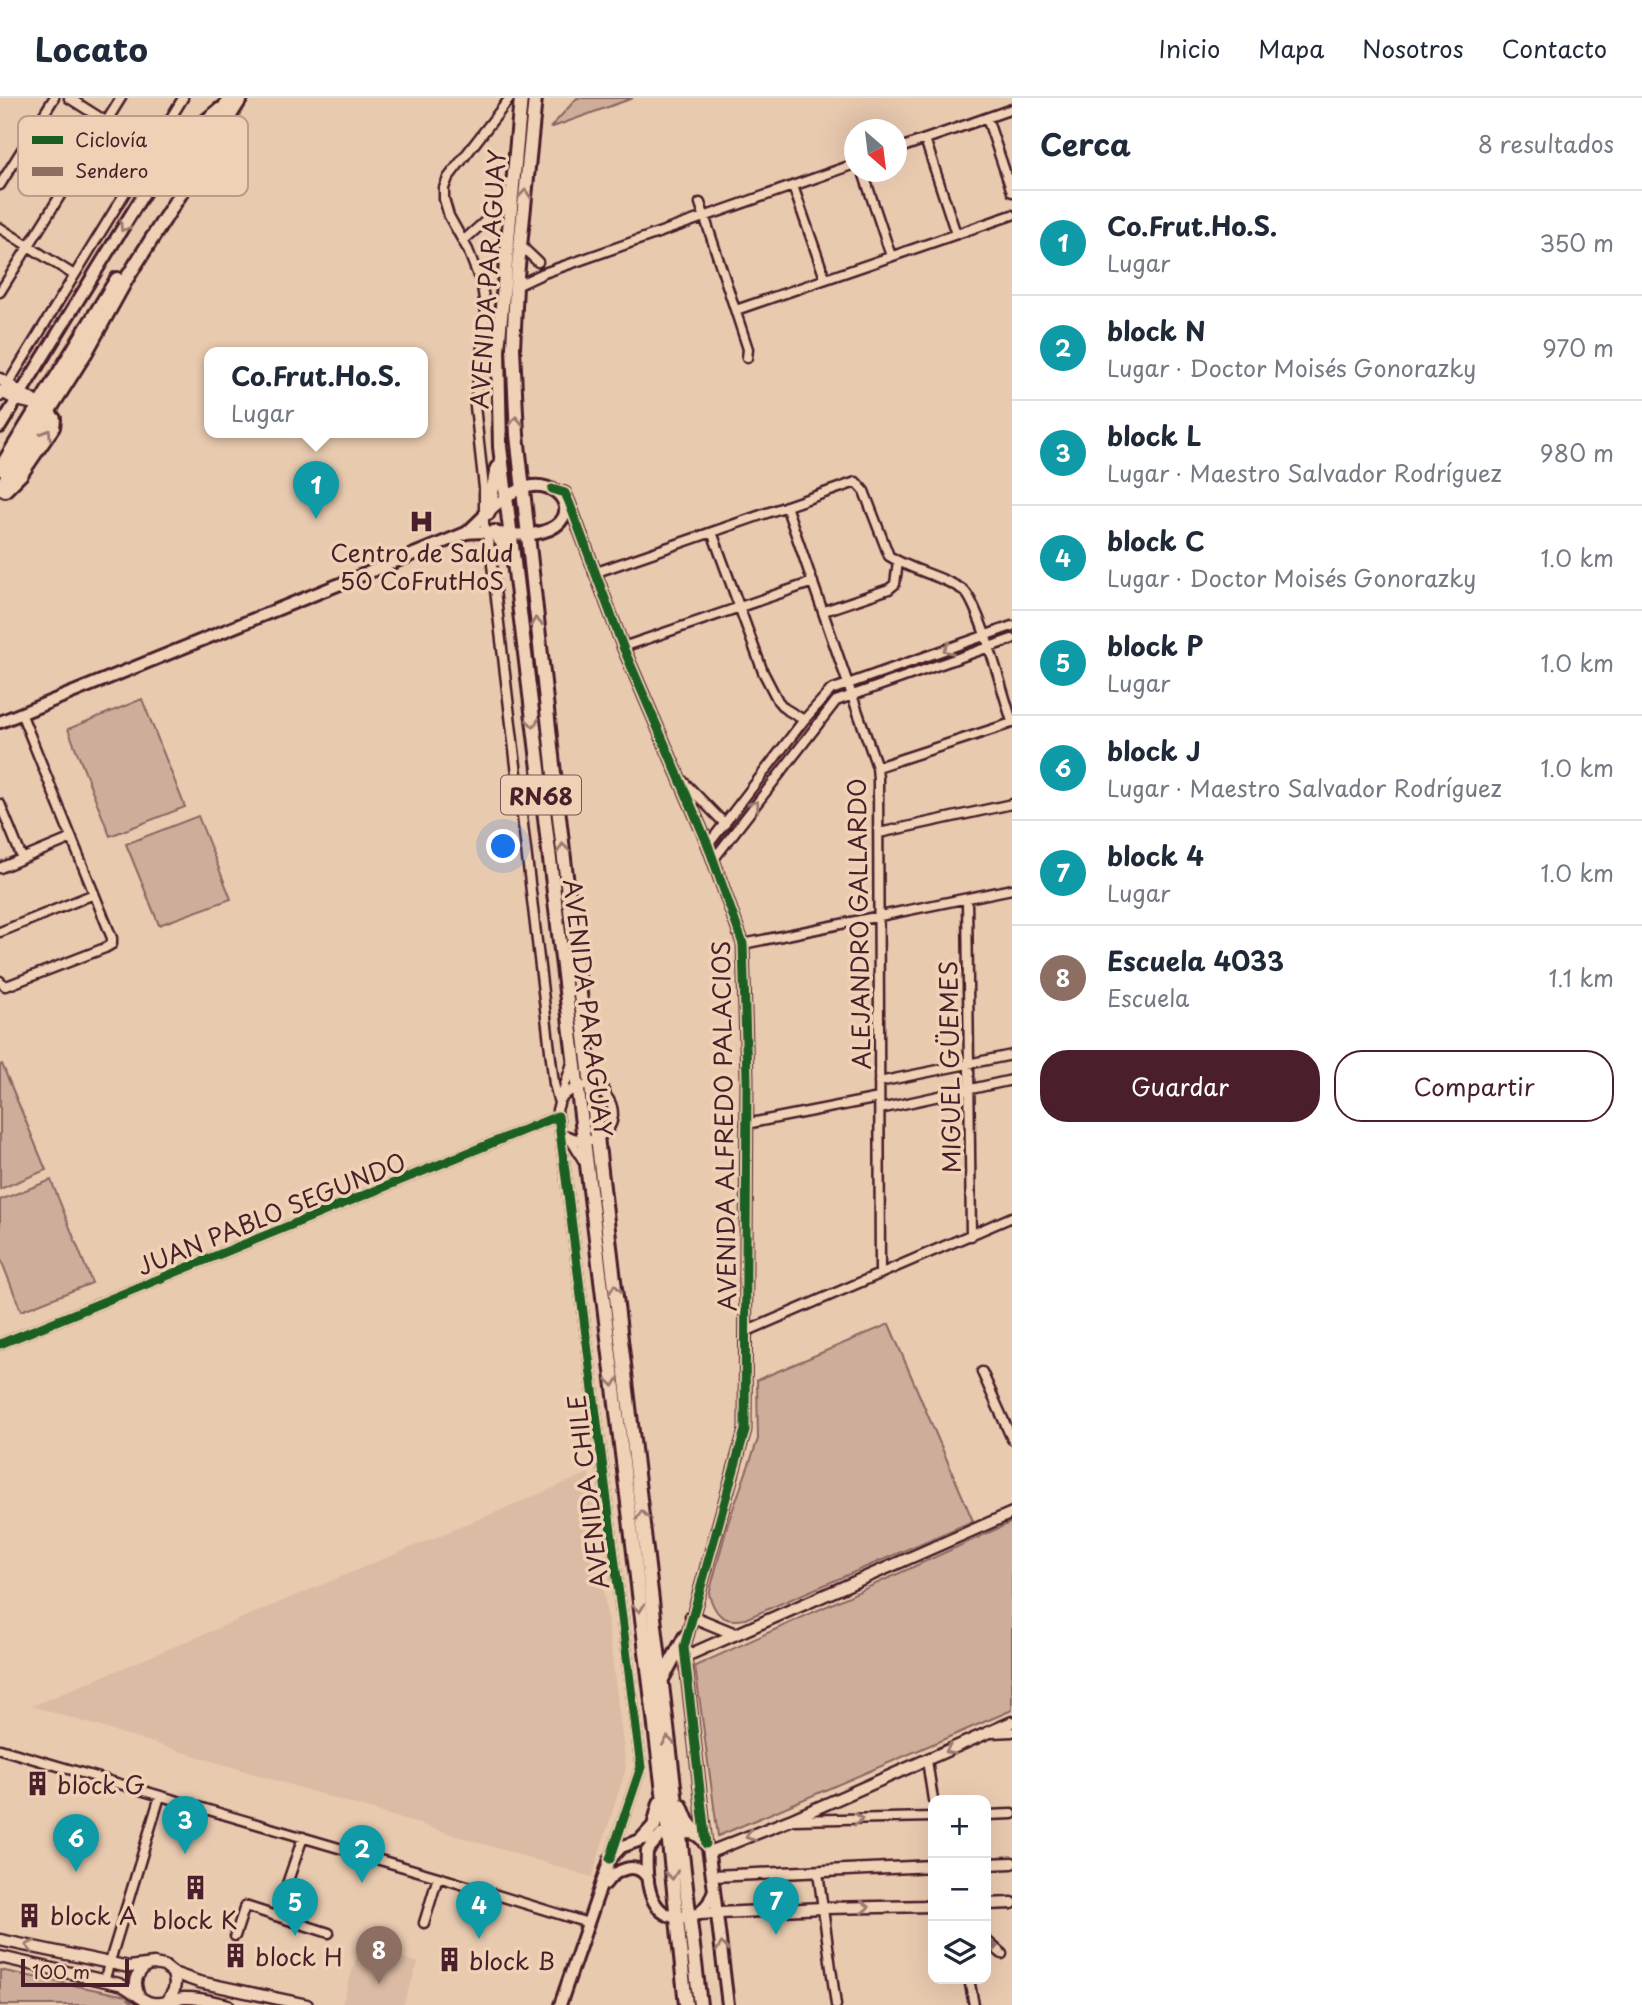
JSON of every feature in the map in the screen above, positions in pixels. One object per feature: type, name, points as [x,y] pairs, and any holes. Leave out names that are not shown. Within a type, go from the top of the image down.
[{"type":"main road","name":"AVENIDA PARAGUAY","points":[[521,98],[498,350],[500,447],[506,498],[498,532],[514,559],[577,1086],[590,1140],[599,1161],[673,1783],[670,1834]]},
{"type":"main road","name":"AVENIDA PARAGUAY","points":[[535,98],[516,286],[513,348],[517,435],[526,534],[588,1054],[591,1086],[587,1168],[662,1792],[688,1916],[700,2005]]},
{"type":"main road","points":[[212,116],[233,99]]},
{"type":"main road","points":[[223,116],[233,99]]},
{"type":"main road","points":[[0,427],[142,196]]},
{"type":"main road","points":[[0,488],[43,408],[173,196]]},
{"type":"main road","points":[[0,469],[43,408]]},
{"type":"main road","points":[[0,495],[21,474],[52,427],[54,419],[43,408]]},
{"type":"main road","points":[[498,532],[486,515],[496,483],[500,447]]},
{"type":"main road","points":[[0,722],[466,533],[506,498],[522,489],[536,486],[552,489],[567,502],[560,523],[545,531],[526,534],[466,533]]},
{"type":"main road","points":[[661,1681],[678,1660],[685,1637]]},
{"type":"main road","points":[[673,1783],[687,1821],[705,1844],[713,1876],[728,2005]]},
{"type":"main road","points":[[639,1840],[650,1832],[656,1822],[662,1792]]},
{"type":"main road","points":[[610,1859],[621,1847],[639,1840],[670,1834],[705,1844]]},
{"type":"main road","points":[[670,1834],[647,1851],[649,1882],[657,1910],[668,1917],[688,1916],[709,1902],[715,1890]]},
{"type":"main road","name":"AVENIDA CHILE","points":[[560,2005],[610,1859]]},
{"type":"main road","points":[[595,1902],[610,1877],[624,1869],[642,1871],[649,1882]]},
{"type":"main road","name":"AVENIDA PARAGUAY","points":[[686,2005],[688,1916]]},
{"type":"street","points":[[43,116],[54,98]]},
{"type":"street","points":[[69,98],[97,116]]},
{"type":"street","points":[[110,116],[121,98]]},
{"type":"street","points":[[172,116],[183,98]]},
{"type":"street","points":[[486,515],[475,406],[485,305],[482,286],[449,216],[444,188],[448,178],[510,98]]},
{"type":"street","points":[[907,145],[1012,109]]},
{"type":"street","points":[[987,118],[1012,192]]},
{"type":"street","points":[[925,139],[956,234]]},
{"type":"street","points":[[0,185],[18,156]]},
{"type":"street","points":[[516,286],[544,273],[844,168]]},
{"type":"street","points":[[866,182],[891,256]]},
{"type":"street","points":[[793,186],[825,278]]},
{"type":"street","points":[[0,292],[60,196]]},
{"type":"street","points":[[43,408],[2,389],[123,196]]},
{"type":"street","points":[[463,241],[511,198]]},
{"type":"street","points":[[700,203],[748,349],[747,358]]},
{"type":"street","points":[[736,310],[1012,215]]},
{"type":"street","points":[[0,228],[74,275]]},
{"type":"street","points":[[520,244],[538,262]]},
{"type":"street","points":[[594,573],[856,482],[864,491],[889,556],[967,594],[988,647],[1012,722],[877,767]]},
{"type":"street","points":[[552,489],[567,502]]},
{"type":"street","name":"AVENIDA ALFREDO PALACIOS","points":[[567,502],[623,647],[708,845],[743,944],[746,1408],[743,1443],[685,1637]]},
{"type":"street","name":"ALEJANDRO GALLARDO","points":[[786,506],[877,767],[880,917],[880,1274]]},
{"type":"street","points":[[560,523],[570,525],[582,538]]},
{"type":"street","points":[[498,532],[490,548],[554,1084],[561,1100]]},
{"type":"street","points":[[712,532],[763,672],[778,701],[784,708],[804,720]]},
{"type":"street","points":[[824,611],[888,589],[895,584],[898,561]]},
{"type":"street","points":[[623,647],[813,582]]},
{"type":"street","points":[[708,845],[824,695],[831,690],[1012,626]]},
{"type":"street","points":[[713,860],[831,706],[842,698],[1012,639]]},
{"type":"street","points":[[0,981],[5,986],[9,985],[112,944],[112,938],[21,713]]},
{"type":"street","points":[[681,779],[725,824]]},
{"type":"street","points":[[0,804],[22,859]]},
{"type":"street","points":[[879,833],[1012,804]]},
{"type":"street","points":[[0,868],[72,838]]},
{"type":"street","points":[[743,944],[1012,889]]},
{"type":"street","points":[[0,932],[94,894]]},
{"type":"street","name":"MIGUEL GÜEMES","points":[[967,899],[971,1236]]},
{"type":"street","points":[[588,1054],[613,1110],[599,1161]]},
{"type":"street","points":[[879,1082],[1012,1055]]},
{"type":"street","points":[[561,1100],[574,1056]]},
{"type":"street","points":[[880,1109],[1012,1080]]},
{"type":"street","points":[[561,1100],[577,1086],[591,1086],[606,1095]]},
{"type":"street","points":[[746,1124],[879,1098]]},
{"type":"street","name":"AVENIDA CHILE","points":[[561,1100],[558,1116],[641,1767],[610,1859]]},
{"type":"street","points":[[558,1116],[559,1124],[587,1168]]},
{"type":"street","name":"JUAN PABLO SEGUNDO","points":[[0,1344],[558,1116]]},
{"type":"street","points":[[568,1136],[590,1140],[609,1126]]},
{"type":"street","points":[[745,1332],[1012,1217]]},
{"type":"street","points":[[982,1371],[1012,1438]]},
{"type":"street","points":[[1012,1513],[678,1660],[705,1844],[790,1820],[1012,1722]]},
{"type":"street","points":[[691,1616],[735,1634]]},
{"type":"street","points":[[986,1734],[1012,1732]]},
{"type":"street","points":[[0,1749],[588,1923]]},
{"type":"street","points":[[927,1760],[932,1795]]},
{"type":"street","points":[[104,1981],[160,1796]]},
{"type":"street","points":[[991,1815],[1012,1814]]},
{"type":"street","points":[[790,1820],[928,1817]]},
{"type":"street","points":[[621,1828],[626,1836],[639,1840]]},
{"type":"street","points":[[276,1916],[303,1837]]},
{"type":"street","points":[[991,1864],[1012,1863]]},
{"type":"street","points":[[713,1876],[928,1866]]},
{"type":"street","points":[[818,1872],[836,2005]]},
{"type":"street","points":[[424,1923],[438,1877]]},
{"type":"street","points":[[991,1904],[1012,1903]]},
{"type":"street","points":[[236,1936],[245,1906],[329,1933]]},
{"type":"street","points":[[688,1916],[823,1908],[928,1906]]},
{"type":"street","points":[[0,1940],[108,1963],[128,1966],[154,1964],[199,1982],[307,2005]]},
{"type":"street","points":[[991,1944],[1002,1954]]},
{"type":"street","points":[[0,1957],[129,1987],[147,2002],[156,2004],[168,2000],[195,1998],[228,2005]]},
{"type":"street","points":[[139,1996],[135,1983],[137,1976],[147,1966]]},
{"type":"street","points":[[168,2000],[176,1983],[173,1973]]},
{"type":"street","points":[[970,1984],[974,2005]]},
{"type":"shaded area","points":[[577,98],[633,98],[550,128]]},
{"type":"shaded area","points":[[142,699],[185,807],[110,836],[68,729]]},
{"type":"shaded area","points":[[198,816],[231,899],[159,925],[126,844]]},
{"type":"shaded area","points":[[2,1064],[46,1170],[0,1189],[0,1065]]},
{"type":"shaded area","points":[[51,1180],[92,1283],[21,1311],[0,1257],[0,1200]]},
{"type":"shaded area","points":[[889,1324],[973,1521],[745,1619],[731,1620],[721,1616],[709,1594],[728,1523],[758,1439],[757,1380]]},
{"type":"shaded area","points":[[589,1473],[626,1768],[592,1877],[32,1706]]},
{"type":"shaded area","points":[[1012,1522],[1012,1710],[718,1836],[695,1666]]},
{"type":"shaded area","points":[[361,1943],[418,1963],[403,2005],[342,2004]]},
{"type":"shaded area","points":[[0,1970],[126,1996],[134,2005],[0,2005]]},
{"type":"marked path","points":[[991,1944],[1002,1954]]},
{"type":"cycle path","points":[[552,489],[565,493],[569,502],[623,647],[708,845],[743,944],[747,1078],[745,1430],[684,1647],[706,1844]]},
{"type":"cycle path","points":[[0,1344],[558,1116],[641,1767],[610,1859]]},
{"type":"place","name":"Co.Frut.Ho.S.","points":[[316,519]]},
{"type":"place","name":"Centro de Salud 50 CoFrutHoS","points":[[422,521]]},
{"type":"place","name":"block G","points":[[37,1784]]},
{"type":"place","name":"block L","points":[[185,1854]]},
{"type":"place","name":"block J","points":[[76,1872]]},
{"type":"place","name":"block N","points":[[362,1883]]},
{"type":"place","name":"block K","points":[[195,1888]]},
{"type":"place","name":"block A","points":[[30,1915]]},
{"type":"place","name":"block 4","points":[[776,1935]]},
{"type":"place","name":"block P","points":[[295,1936]]},
{"type":"place","name":"block C","points":[[479,1939]]},
{"type":"place","name":"block H","points":[[235,1956]]},
{"type":"place","name":"block B","points":[[449,1960]]},
{"type":"place","name":"Escuela 4033","points":[[379,1984]]}]
